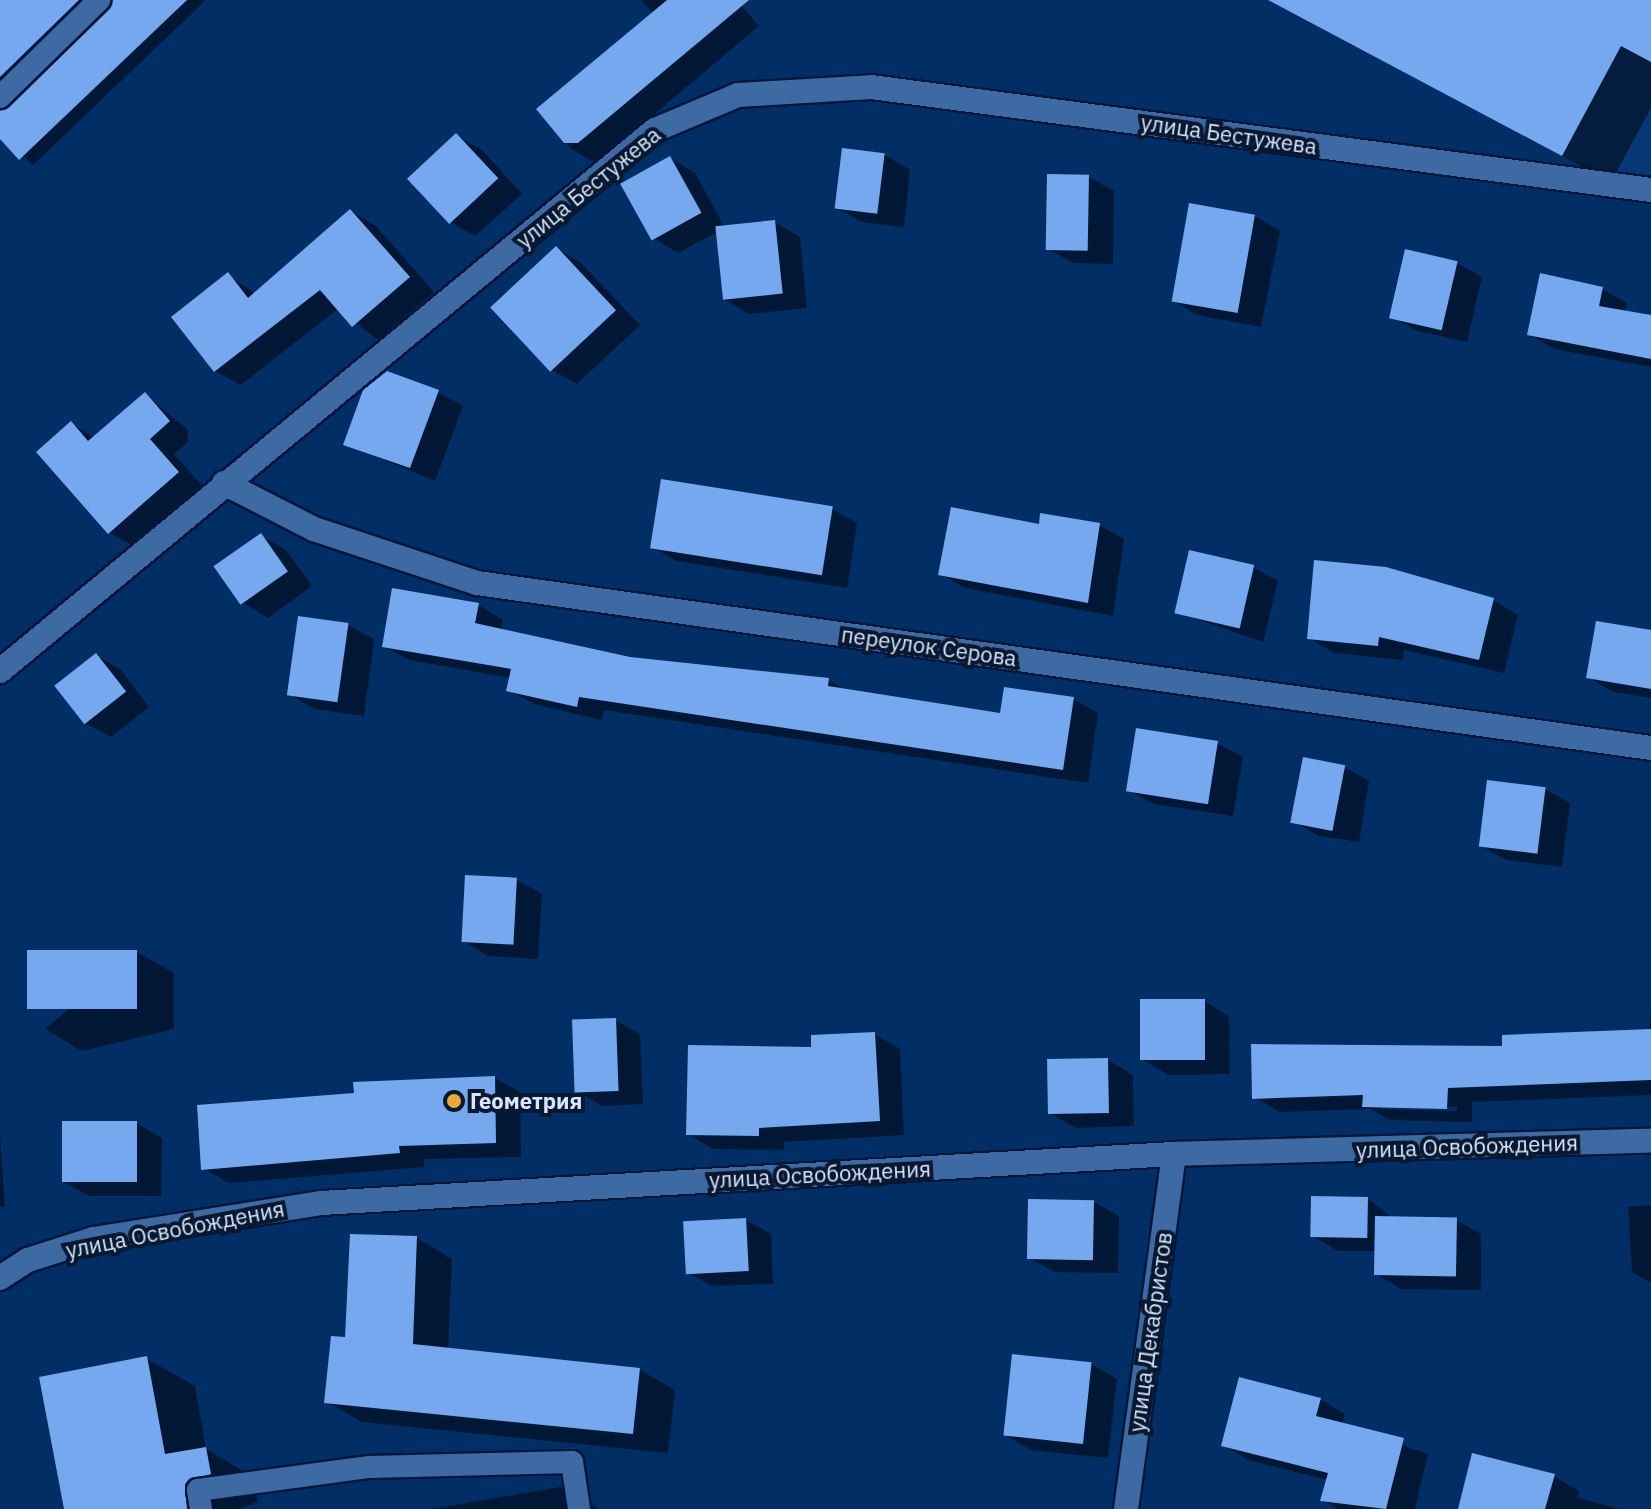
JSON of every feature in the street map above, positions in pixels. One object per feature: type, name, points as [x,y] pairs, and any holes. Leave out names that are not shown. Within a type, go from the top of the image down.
[{"type":"street","name":"улица Бестужева","points":[[0,671],[655,130],[738,95],[871,87],[1651,190]]},
{"type":"street","name":"переулок Серова","points":[[224,483],[314,529],[477,583],[1651,748]]},
{"type":"street","name":"улица Освобождения","points":[[0,1278],[28,1260],[94,1239],[321,1203],[1174,1154],[1651,1141]]},
{"type":"street","name":"улица Декабристов","points":[[1126,1509],[1174,1154]]},
{"type":"lane","points":[[0,97],[99,0]]},
{"type":"lane","points":[[201,1509],[198,1490],[369,1467],[572,1462],[579,1509]]},
{"type":"shaded area","points":[[1268,0],[1651,0],[1651,174],[1620,178],[1562,156]]},
{"type":"building","points":[[0,0],[79,0],[0,77]]},
{"type":"building","points":[[113,0],[187,0],[19,160],[0,139],[0,111]]},
{"type":"building","points":[[667,0],[749,0],[578,143],[564,143],[536,109]]},
{"type":"building","points":[[1268,0],[1651,0],[1651,62],[1621,46],[1562,156]]},
{"type":"building","points":[[456,133],[498,178],[449,224],[407,179]]},
{"type":"building","points":[[842,148],[885,153],[877,214],[835,209]]},
{"type":"building","points":[[670,156],[702,213],[652,240],[620,184]]},
{"type":"building","points":[[1047,174],[1089,175],[1088,251],[1046,250]]},
{"type":"building","points":[[1189,203],[1255,215],[1238,313],[1172,301]]},
{"type":"building","points":[[350,209],[410,277],[352,327],[320,290],[214,372],[171,317],[228,272],[248,298]]},
{"type":"building","points":[[775,220],[783,294],[723,300],[715,226]]},
{"type":"building","points":[[556,246],[616,310],[550,372],[490,307]]},
{"type":"building","points":[[1405,249],[1458,261],[1442,330],[1389,318]]},
{"type":"building","points":[[1540,273],[1603,287],[1599,306],[1651,315],[1651,359],[1527,335]]},
{"type":"building","points":[[387,371],[439,390],[410,468],[343,445],[363,390]]},
{"type":"building","points":[[145,392],[170,421],[150,439],[179,472],[108,534],[36,452],[71,421],[88,441]]},
{"type":"building","points":[[661,479],[833,506],[822,575],[650,548]]},
{"type":"building","points":[[951,507],[1039,524],[1040,513],[1100,523],[1088,603],[938,575]]},
{"type":"building","points":[[261,533],[288,572],[240,605],[213,566]]},
{"type":"building","points":[[1189,550],[1254,565],[1240,628],[1174,613]]},
{"type":"building","points":[[1314,560],[1386,567],[1494,598],[1479,660],[1379,637],[1378,646],[1307,639]]},
{"type":"building","points":[[392,588],[479,603],[475,623],[630,657],[829,678],[828,686],[1000,713],[1004,687],[1074,697],[1063,770],[579,697],[577,707],[506,691],[511,669],[382,647]]},
{"type":"building","points":[[298,616],[349,623],[337,702],[287,695]]},
{"type":"building","points":[[1596,621],[1651,630],[1651,689],[1586,678]]},
{"type":"building","points":[[96,653],[126,692],[84,724],[54,686]]},
{"type":"building","points":[[1136,728],[1218,741],[1208,804],[1126,791]]},
{"type":"building","points":[[1303,757],[1345,765],[1332,831],[1290,823]]},
{"type":"building","points":[[1487,780],[1546,787],[1537,854],[1479,847]]},
{"type":"building","points":[[465,875],[517,878],[513,945],[461,942]]},
{"type":"building","points":[[27,950],[137,950],[137,1009],[27,1009]]},
{"type":"building","points":[[1140,999],[1205,999],[1205,1060],[1140,1060]]},
{"type":"building","points":[[616,1018],[619,1091],[575,1092],[572,1020]]},
{"type":"building","points":[[1651,1029],[1651,1080],[1448,1088],[1447,1109],[1362,1107],[1363,1095],[1252,1099],[1251,1044],[1502,1046],[1502,1035]]},
{"type":"building","points":[[875,1032],[880,1121],[759,1128],[759,1136],[686,1135],[688,1045],[811,1047],[811,1035]]},
{"type":"building","points":[[1108,1058],[1109,1113],[1048,1114],[1047,1059]]},
{"type":"building","points":[[495,1076],[496,1143],[399,1146],[400,1153],[201,1170],[197,1105],[354,1093],[353,1082]]},
{"type":"building","points":[[62,1121],[137,1121],[137,1182],[62,1182]]},
{"type":"building","points":[[1311,1196],[1368,1197],[1367,1238],[1310,1237]]},
{"type":"building","points":[[1028,1199],[1094,1200],[1093,1260],[1027,1259]]},
{"type":"building","points":[[1375,1216],[1457,1217],[1456,1276],[1374,1275]]},
{"type":"building","points":[[746,1218],[749,1271],[686,1274],[683,1221]]},
{"type":"building","points":[[350,1234],[417,1236],[413,1344],[640,1368],[633,1434],[324,1403],[331,1336],[345,1337]]},
{"type":"building","points":[[1012,1354],[1092,1362],[1083,1444],[1003,1436]]},
{"type":"building","points":[[147,1356],[165,1454],[206,1447],[211,1474],[185,1484],[187,1509],[64,1509],[39,1377]]},
{"type":"building","points":[[1239,1377],[1321,1398],[1316,1416],[1404,1438],[1386,1509],[1320,1501],[1328,1473],[1221,1446]]},
{"type":"building","points":[[1472,1453],[1555,1474],[1545,1509],[1458,1509]]},
{"type":"place","name":"Геометрия","points":[[454,1101]]}]
